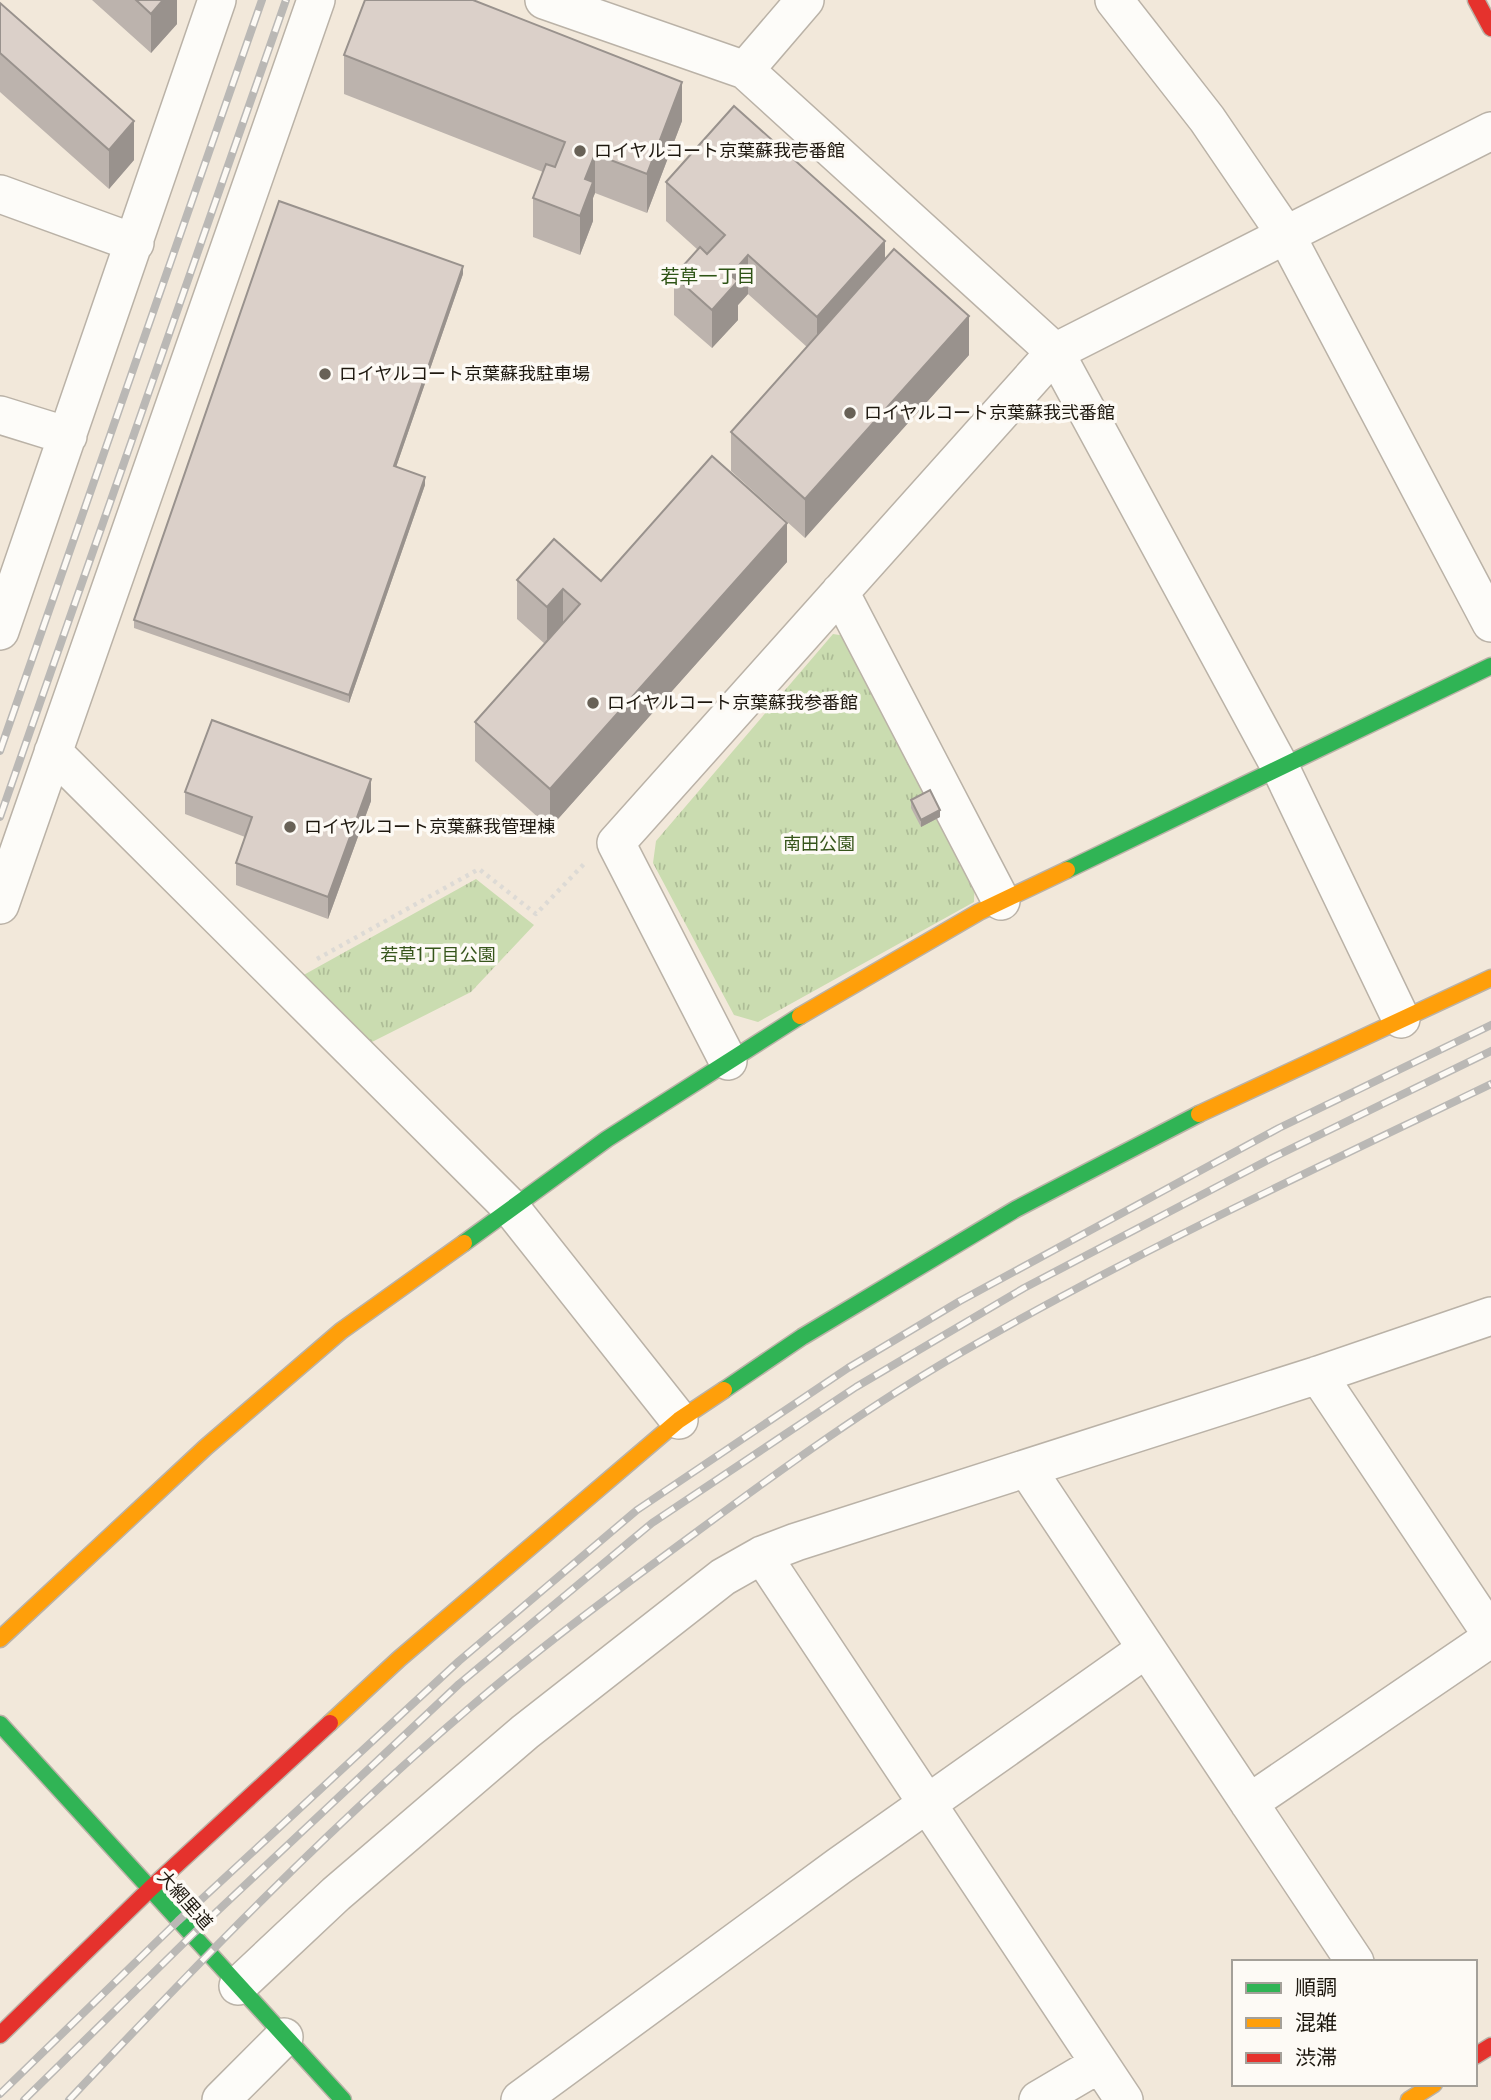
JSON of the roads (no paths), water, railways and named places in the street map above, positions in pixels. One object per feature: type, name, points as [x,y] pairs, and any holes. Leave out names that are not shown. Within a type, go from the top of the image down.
[{"type":"street","points":[[0,631],[217,0]]},
{"type":"street","points":[[0,905],[316,0]]},
{"type":"street","points":[[544,0],[745,70],[1055,352],[1280,767],[1401,1019]]},
{"type":"street","points":[[745,70],[805,0]]},
{"type":"street","points":[[1114,0],[1207,119],[1286,235],[1491,623]]},
{"type":"street","points":[[1476,0],[1491,27]]},
{"type":"street","points":[[728,1061],[616,843],[1055,352],[1491,131]]},
{"type":"street","points":[[0,194],[135,243]]},
{"type":"street","points":[[0,415],[68,436]]},
{"type":"street","points":[[840,592],[1001,901]]},
{"type":"street","points":[[0,1639],[206,1447],[341,1331],[607,1139],[828,998],[1001,901],[1491,666]]},
{"type":"street","points":[[53,752],[511,1208],[679,1420]]},
{"type":"street","points":[[0,2035],[150,1889],[398,1659],[579,1508],[679,1420],[802,1337],[1016,1209],[1192,1117],[1491,978]]},
{"type":"street","points":[[238,1986],[336,1894],[525,1732],[723,1577],[762,1555],[1318,1375],[1491,1316]]},
{"type":"street","points":[[1249,1803],[1491,1636],[1318,1375]]},
{"type":"street","points":[[1027,1469],[1354,1960]]},
{"type":"street","points":[[762,1555],[1125,2100]]},
{"type":"street","points":[[520,2100],[929,1802],[1146,1649]]},
{"type":"street","name":"大網里道","points":[[0,1724],[343,2100]]},
{"type":"street","points":[[221,2100],[284,2037]]},
{"type":"street","points":[[1038,2100],[1099,2064]]},
{"type":"street","points":[[1409,2100],[1433,2086]]},
{"type":"railway","points":[[0,751],[262,0]]},
{"type":"railway","points":[[0,817],[286,0]]},
{"type":"railway","points":[[0,2094],[178,1921],[459,1661],[637,1510],[848,1368],[960,1301],[1279,1128],[1491,1025]]},
{"type":"railway","points":[[24,2100],[192,1935],[459,1684],[652,1523],[856,1387],[1024,1288],[1270,1159],[1491,1051]]},
{"type":"railway","points":[[69,2100],[263,1899],[415,1756],[549,1642],[790,1464],[858,1417],[962,1352],[1092,1280],[1491,1084]]},
{"type":"place","name":"ロイヤルコート京葉蘇我壱番館","points":[[580,151]]},
{"type":"place","name":"ロイヤルコート京葉蘇我駐車場","points":[[325,374]]},
{"type":"place","name":"ロイヤルコート京葉蘇我弐番館","points":[[850,413]]},
{"type":"place","name":"ロイヤルコート京葉蘇我参番館","points":[[593,703]]},
{"type":"place","name":"ロイヤルコート京葉蘇我管理棟","points":[[290,827]]},
{"type":"district","name":"若草一丁目","points":[[708,276]]},
{"type":"park label","name":"南田公園","points":[[819,844]]},
{"type":"park label","name":"若草1丁目公園","points":[[438,955]]}]
